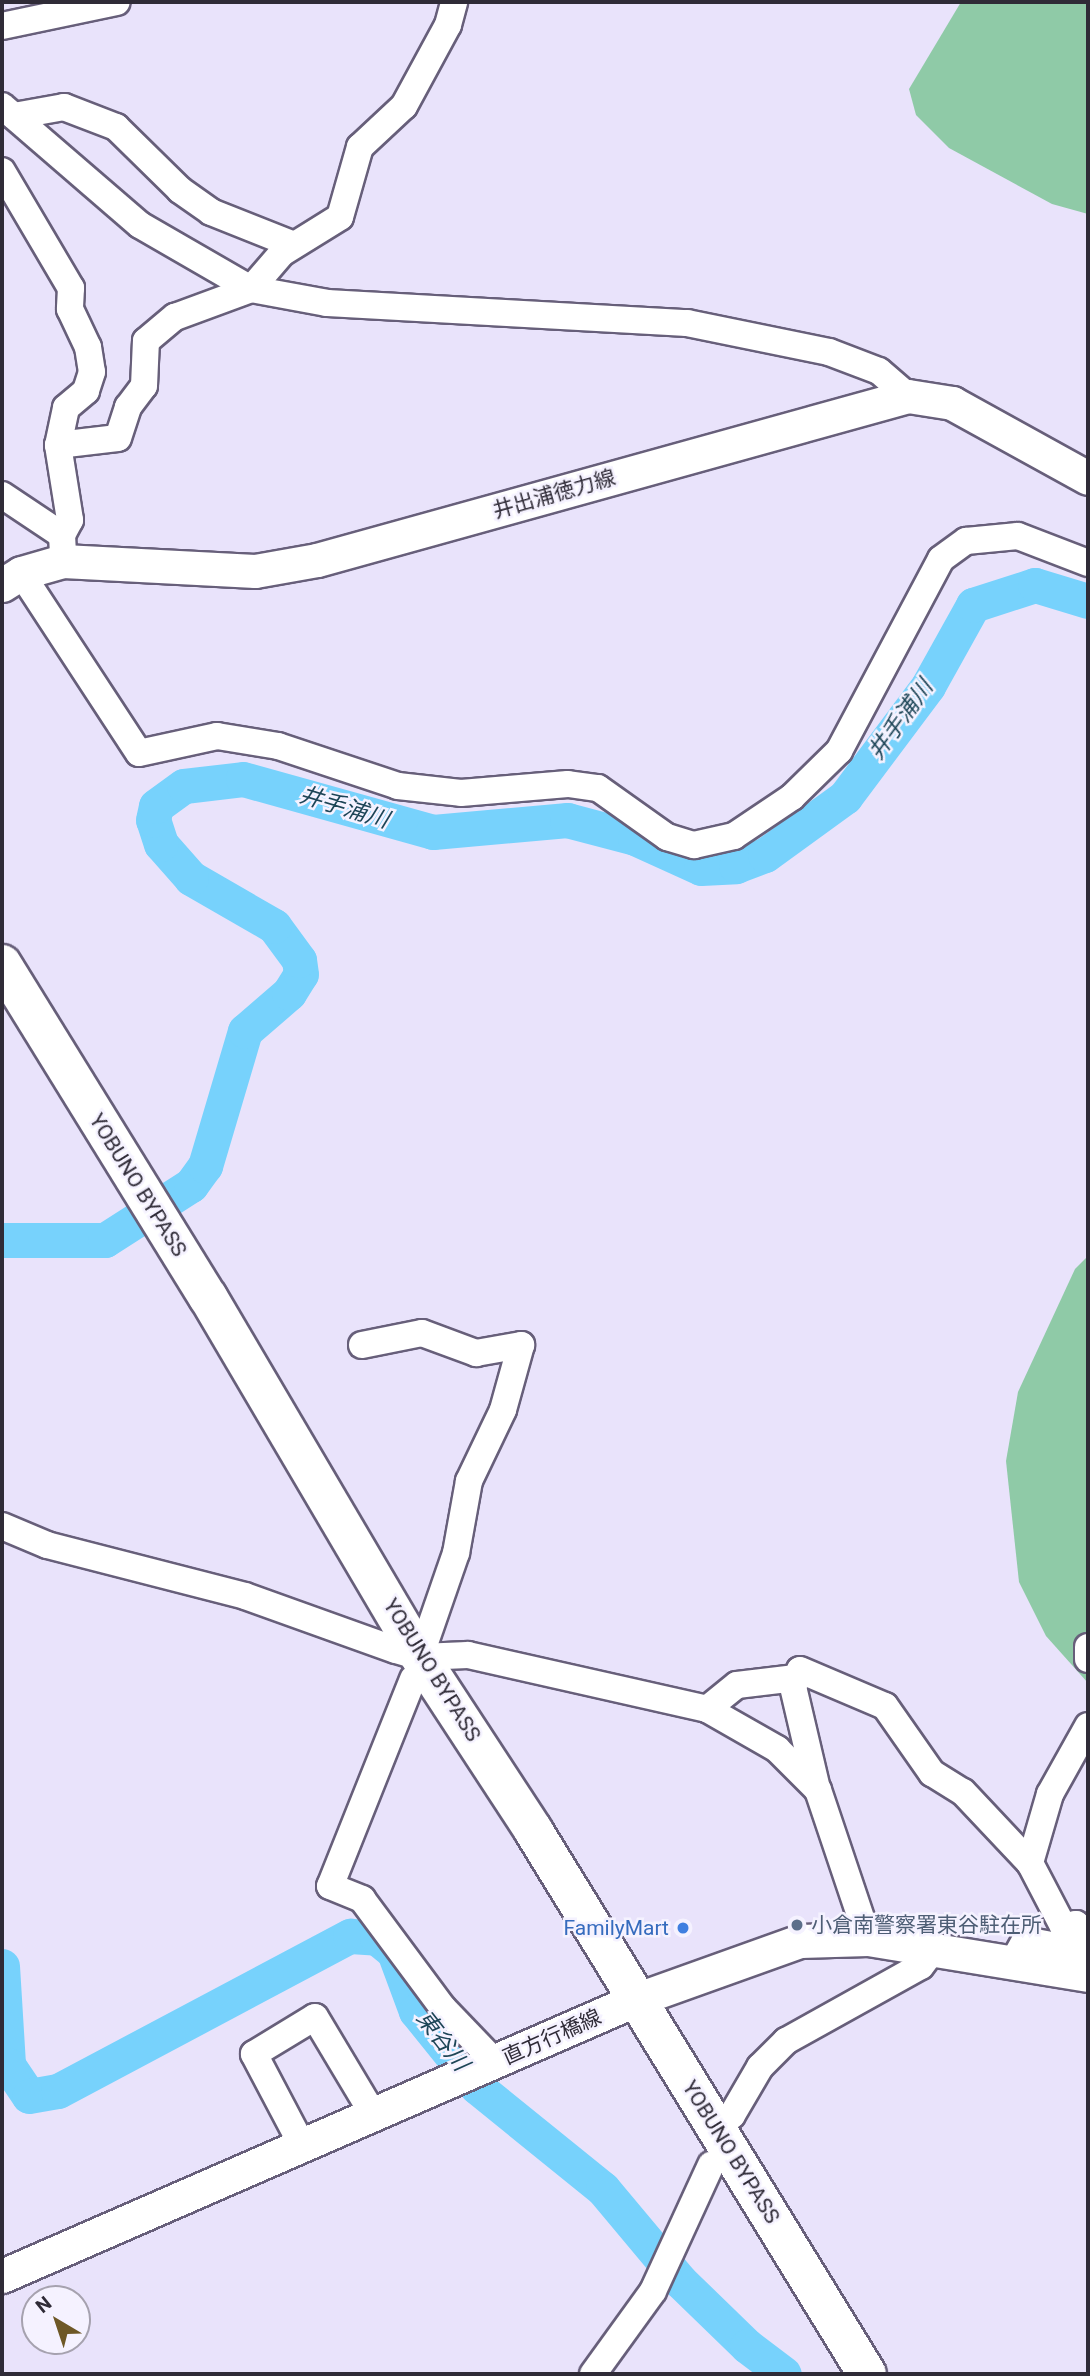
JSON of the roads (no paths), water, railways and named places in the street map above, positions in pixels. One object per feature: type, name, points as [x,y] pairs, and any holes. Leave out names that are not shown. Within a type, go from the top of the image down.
[{"type":"highway","name":"YOBUNO BYPASS","points":[[2,964],[131,1196]]},
{"type":"highway","name":"YOBUNO BYPASS","points":[[2,1009],[156,1235],[410,1662],[533,1830],[624,2005],[713,2147],[867,2374]]},
{"type":"highway","name":"YOBUNO BYPASS","points":[[713,2147],[838,2374]]},
{"type":"main road","name":"井出浦徳力線","points":[[12,579],[62,548],[255,571],[317,560],[908,396],[952,403],[1088,478]]},
{"type":"main road","name":"直方行橋線","points":[[2,2276],[624,2005],[800,1941],[869,1938],[1088,1975]]},
{"type":"street","points":[[2,26],[117,2]]},
{"type":"street","points":[[58,445],[118,438],[128,407],[144,386],[146,341],[175,317],[251,289],[294,245],[340,217],[360,146],[404,106],[448,25],[454,2]]},
{"type":"street","points":[[8,111],[64,107],[116,127],[180,190],[211,212],[294,245]]},
{"type":"street","points":[[8,111],[140,225],[251,289],[327,303],[687,323],[829,352],[879,371],[908,396]]},
{"type":"street","points":[[2,171],[71,288],[70,309],[88,347],[92,372],[86,391],[66,408],[58,445],[70,520],[62,548],[2,495]]},
{"type":"street","points":[[12,579],[139,753],[217,736],[278,746],[397,786],[461,793],[568,784],[598,788],[667,837],[694,845],[734,836],[792,797],[839,751],[871,699],[941,559],[966,541],[1018,536],[1088,564]]},
{"type":"street","points":[[362,1345],[422,1333],[476,1353],[522,1345],[503,1410],[469,1481],[456,1553],[410,1662],[330,1886],[362,1899],[443,2008],[495,2062]]},
{"type":"street","points":[[2,1526],[47,1545],[245,1596],[410,1662],[468,1655],[708,1709],[776,1749],[818,1790]]},
{"type":"street","points":[[1088,1647],[1088,1659]]},
{"type":"street","points":[[869,1938],[818,1790],[793,1687],[800,1670],[885,1706],[932,1773],[963,1792],[1030,1863],[1063,1926],[1076,1924],[1088,1951]]},
{"type":"street","points":[[708,1709],[737,1685],[796,1678]]},
{"type":"street","points":[[1030,1863],[1050,1794],[1088,1726]]},
{"type":"street","points":[[1013,1962],[1025,1940],[1088,1951]]},
{"type":"street","points":[[593,2374],[658,2281],[713,2147],[760,2067],[786,2041],[921,1966],[934,1949]]},
{"type":"street","points":[[302,2145],[254,2054],[315,2017],[373,2115]]},
{"type":"waterway","name":"井手浦川","points":[[2,1240],[105,1240],[191,1185],[205,1166],[245,1031],[289,993],[301,974],[299,960],[274,926],[191,878],[161,844],[153,820],[156,806],[184,786],[243,779],[433,832],[567,820],[635,838],[701,868],[736,866],[765,855],[845,797],[928,686],[973,605],[1035,585],[1088,601]]},
{"type":"waterway","name":"東谷川","points":[[2,1966],[8,2065],[29,2096],[58,2091],[350,1936],[377,1938],[394,1952],[416,2011],[477,2087],[603,2189],[680,2281],[747,2346],[784,2374]]},
{"type":"place","name":"小倉南警察署東谷駐在所","points":[[797,1925]]},
{"type":"place","name":"FamilyMart","points":[[683,1928]]}]
